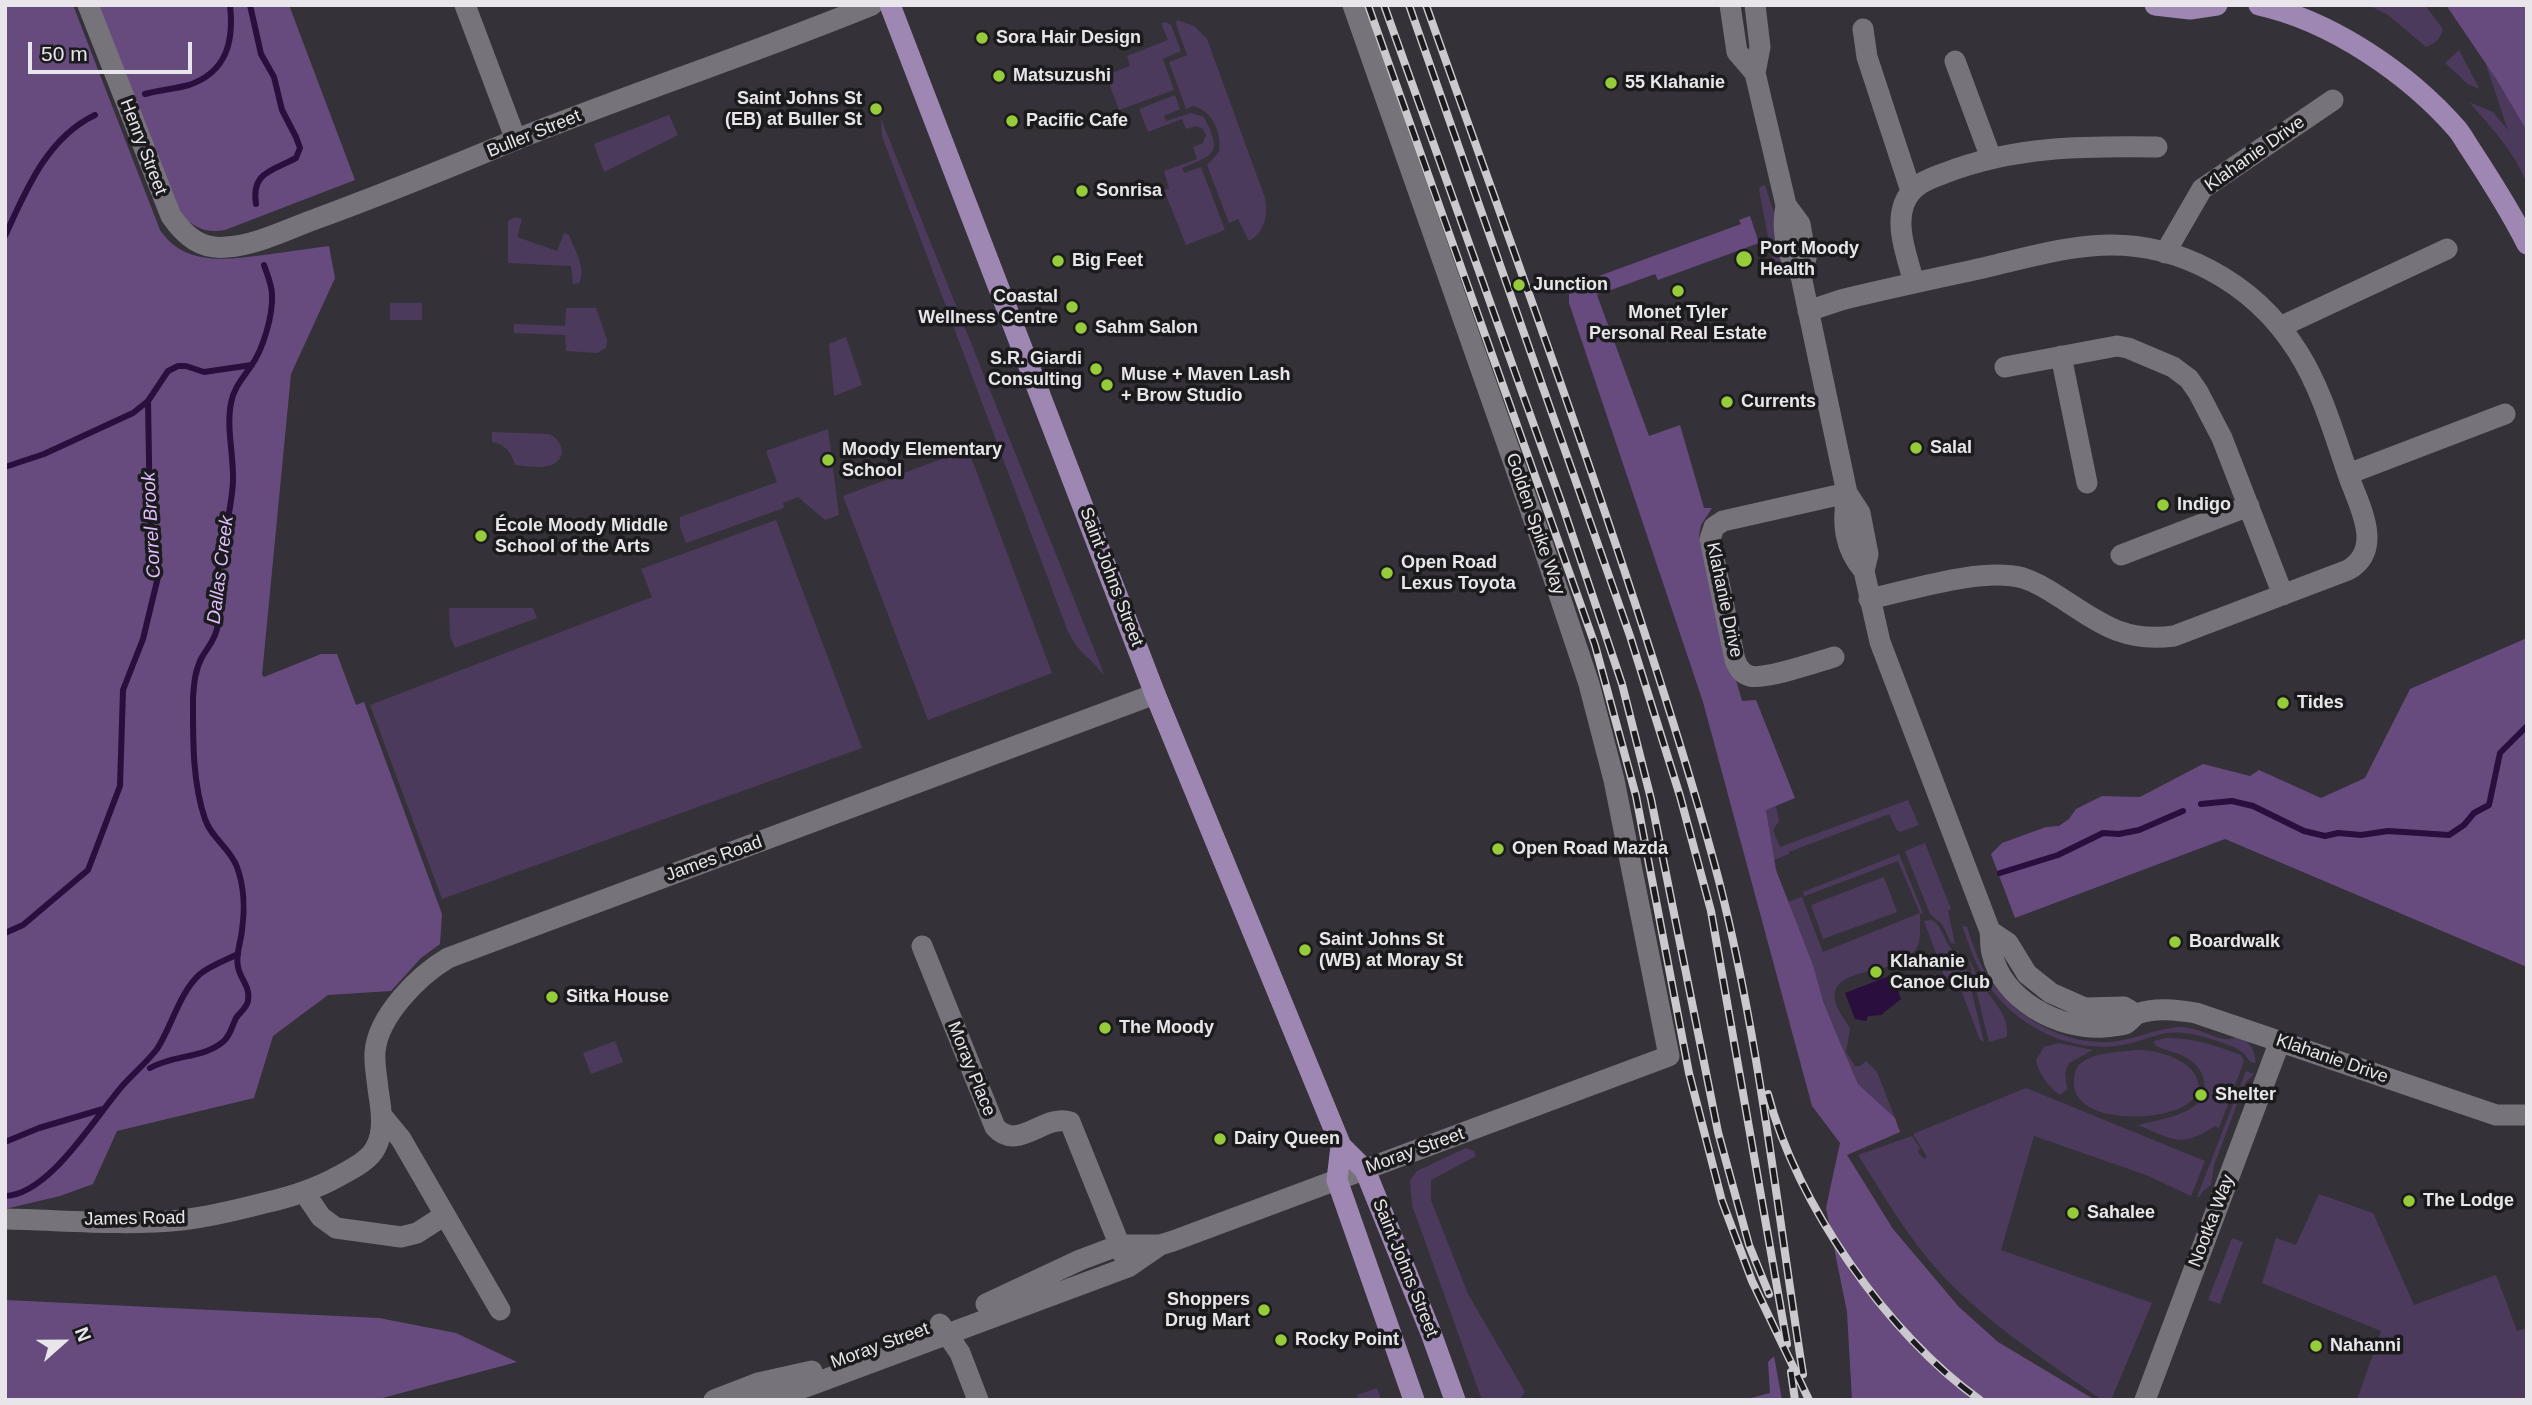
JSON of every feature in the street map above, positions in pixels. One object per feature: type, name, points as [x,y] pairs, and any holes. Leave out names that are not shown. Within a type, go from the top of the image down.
[{"type":"main road","name":"Saint Johns Street","points":[[890,5],[1155,694],[1341,1146],[1365,1170],[1455,1400]]},
{"type":"main road","points":[[2155,5],[2190,9],[2217,5]]},
{"type":"main road","points":[[2259,5],[2281,10],[2332,33],[2388,66],[2417,89],[2460,132],[2501,196],[2527,244]]},
{"type":"main road","name":"Saint Johns Street","points":[[1341,1146],[1337,1180],[1414,1400]]},
{"type":"street","name":"Henry Street","points":[[88,5],[163,201],[180,228],[195,241]]},
{"type":"street","points":[[466,5],[516,140]]},
{"type":"street","name":"Buller Street","points":[[195,241],[218,247],[249,243],[363,202],[516,140],[872,5]]},
{"type":"street","name":"Golden Spike Way","points":[[1353,5],[1589,684],[1614,780],[1669,1056]]},
{"type":"street","name":"Klahanie Drive","points":[[1730,5],[1737,52],[1755,73]]},
{"type":"street","name":"Klahanie Drive","points":[[1755,5],[1760,47],[1755,73],[1786,205],[1782,225],[1790,260],[1801,276],[1847,493],[1843,516],[1852,557],[1864,571],[1880,642],[1990,931],[1992,953],[1998,970],[2013,991],[2041,1012],[2074,1025],[2092,1027],[2126,1024],[2136,1014],[2162,1010],[2183,1011],[2280,1041],[2496,1115],[2527,1115]]},
{"type":"street","points":[[1863,29],[1867,57],[1911,191]]},
{"type":"street","points":[[1955,61],[1991,158]]},
{"type":"street","name":"Klahanie Drive","points":[[2165,253],[2202,189],[2333,100]]},
{"type":"street","points":[[1914,283],[1901,219],[1904,204],[1911,191],[1932,178],[1991,158],[2015,153],[2066,147],[2157,147]]},
{"type":"street","points":[[1808,311],[1841,300],[1914,283],[2067,249],[2092,246],[2137,246],[2203,266],[2230,281],[2260,304],[2299,353],[2314,382],[2362,512],[2368,536],[2363,556],[2348,570],[2174,636],[2161,638],[2113,631],[2042,586],[2005,575],[1968,578],[1869,598]]},
{"type":"street","points":[[2280,327],[2447,248]]},
{"type":"street","points":[[2005,367],[2117,346],[2128,348],[2182,373],[2198,392],[2222,438],[2283,595]]},
{"type":"street","points":[[2061,356],[2087,483]]},
{"type":"street","points":[[2348,474],[2505,414]]},
{"type":"street","name":"Klahanie Drive","points":[[1834,657],[1760,677],[1746,676],[1741,672],[1735,660],[1710,539],[1714,527],[1723,521],[1847,493]]},
{"type":"street","points":[[2121,555],[2249,506]]},
{"type":"street","name":"James Road","points":[[5,1219],[181,1220],[239,1210],[328,1183],[368,1158],[376,1148],[381,1135],[382,1116],[375,1052],[382,1028],[400,1001],[422,976],[448,958],[1155,694]]},
{"type":"street","name":"Moray Place","points":[[922,946],[995,1126],[1002,1134],[1015,1136],[1059,1121],[1070,1122],[1128,1267]]},
{"type":"street","name":"Nootka Way","points":[[2145,1400],[2280,1041]]},
{"type":"street","name":"Moray Street","points":[[713,1400],[758,1383],[812,1371],[944,1329],[1128,1267],[1160,1245],[1669,1056]]},
{"type":"street","points":[[382,1116],[401,1139],[500,1310]]},
{"type":"street","points":[[304,1192],[321,1217],[336,1228],[401,1237],[417,1233],[444,1215]]},
{"type":"street","name":"Moray Street","points":[[746,1400],[794,1391],[944,1329],[1080,1260],[1120,1245],[1160,1245]]},
{"type":"street","points":[[944,1329],[960,1353],[978,1400]]},
{"type":"shaded area","points":[[5,5],[73,5],[160,230],[170,242],[193,255],[221,259],[329,246],[335,278],[291,374],[262,675],[264,677],[321,654],[337,654],[356,705],[364,702],[442,914],[440,944],[421,958],[391,991],[328,995],[273,1036],[254,1098],[117,1131],[93,1184],[60,1196],[5,1209]]},
{"type":"shaded area","points":[[97,5],[289,5],[355,180],[225,230],[211,231],[193,225],[178,212]]},
{"type":"shaded area","points":[[2368,5],[2425,5],[2443,29],[2442,32],[2437,40],[2426,47],[2388,15]]},
{"type":"shaded area","points":[[2446,5],[2527,5],[2527,131],[2497,80]]},
{"type":"shaded area","points":[[2466,5],[2527,5],[2527,185],[2510,151],[2469,102],[2493,112],[2508,130]]},
{"type":"shaded area","points":[[1177,20],[1194,26],[1207,39],[1265,198],[1266,211],[1262,228],[1249,241],[1238,219],[1229,223],[1207,165],[1219,152],[1215,124],[1200,109],[1193,106],[1186,109],[1169,62],[1187,55]]},
{"type":"shaded area","points":[[1161,23],[1171,25],[1181,51],[1163,59],[1174,90],[1119,110],[1106,75],[1130,66],[1127,56],[1168,40]]},
{"type":"shaded area","points":[[2459,50],[2479,89],[2468,84],[2445,63]]},
{"type":"shaded area","points":[[1175,95],[1180,109],[1164,116],[1166,121],[1191,113],[1204,117],[1210,129],[1214,146],[1212,152],[1202,160],[1182,168],[1184,173],[1201,167],[1225,230],[1186,245],[1164,190],[1169,188],[1164,171],[1197,159],[1193,147],[1203,143],[1206,135],[1203,129],[1196,126],[1186,129],[1182,119],[1148,132],[1139,109]]},
{"type":"shaded area","points":[[669,115],[678,135],[604,172],[594,144]]},
{"type":"shaded area","points":[[881,119],[1104,676],[1075,644],[1067,629],[882,136]]},
{"type":"shaded area","points":[[1765,185],[1779,228],[1788,270],[1775,273],[1759,190]]},
{"type":"shaded area","points":[[1750,216],[1759,243],[1658,280],[1655,274],[1597,295],[1649,436],[1680,425],[1704,508],[1712,508],[1701,525],[1699,536],[1716,610],[1742,701],[1756,700],[1795,798],[1766,810],[1776,870],[1813,965],[1823,1001],[1858,1084],[1895,1118],[1900,1132],[1847,1155],[1893,1229],[1959,1307],[1998,1342],[2095,1400],[1852,1400],[1847,1312],[1826,1208],[1840,1143],[1812,1106],[1703,702],[1569,303],[1569,287],[1741,224],[1739,220]]},
{"type":"shaded area","points":[[515,217],[522,219],[517,237],[557,251],[564,233],[569,235],[581,265],[579,283],[573,284],[571,266],[508,263],[508,221]]},
{"type":"shaded area","points":[[390,303],[422,303],[422,320],[390,320]]},
{"type":"shaded area","points":[[566,308],[596,308],[607,340],[606,348],[597,353],[566,351],[565,335],[514,333],[514,324],[565,326]]},
{"type":"shaded area","points":[[846,337],[862,385],[834,396],[829,344]]},
{"type":"shaded area","points":[[828,429],[839,515],[825,520],[798,497],[783,503],[784,508],[686,543],[680,527],[680,517],[777,482],[766,451]]},
{"type":"shaded area","points":[[492,432],[549,434],[558,441],[562,454],[556,462],[547,466],[515,465],[507,450],[492,442]]},
{"type":"shaded area","points":[[968,449],[1052,673],[928,720],[843,496]]},
{"type":"shaded area","points":[[776,520],[862,748],[442,899],[370,705],[652,597],[641,569]]},
{"type":"shaded area","points":[[449,608],[533,608],[537,618],[455,648],[450,636]]},
{"type":"shaded area","points":[[2527,638],[2527,967],[2225,839],[2015,918],[1991,854],[2002,843],[2046,827],[2059,826],[2069,819],[2076,809],[2102,796],[2140,797],[2203,764],[2250,776],[2259,770],[2321,798],[2365,778],[2410,689]]},
{"type":"shaded area","points":[[1908,800],[1919,825],[1900,832],[1889,814],[1774,860],[1766,810],[1776,806],[1779,821],[1773,830],[1780,847]]},
{"type":"shaded area","points":[[1925,843],[1951,909],[1948,911],[1955,944],[1951,943],[1942,924],[1930,914],[1905,851]]},
{"type":"shaded area","points":[[1899,854],[1923,913],[1920,914],[1919,942],[1912,954],[1900,962],[1844,980],[1837,988],[1835,1000],[1850,1029],[1846,1052],[1855,1066],[1866,1061],[1877,1072],[1895,1118],[1858,1084],[1822,999],[1813,965],[1788,902],[1804,896],[1803,892]],"holes":[[[1898,861],[1920,913],[1823,952],[1802,897]]]},
{"type":"shaded area","points":[[1884,877],[1897,912],[1823,939],[1811,905]]},
{"type":"shaded area","points":[[1932,920],[1953,951],[1958,951],[1959,958],[1963,957],[1984,1042],[1980,1040],[1958,982],[1948,986],[1924,921]]},
{"type":"shaded area","points":[[1962,926],[1967,927],[1985,972],[1995,987],[2022,1013],[2055,1032],[2091,1042],[2110,1042],[2184,1027],[2224,1039],[2245,1040],[2253,1050],[2256,1063],[2250,1062],[2234,1047],[2189,1034],[2166,1033],[2127,1044],[2102,1047],[2082,1045],[2044,1033],[2027,1023],[1997,996],[1981,974]]},
{"type":"shaded area","points":[[1968,957],[2004,1016],[2007,1037],[1989,1042]]},
{"type":"shaded area","points":[[1892,975],[1901,999],[1881,1015],[1868,1016],[1866,1021],[1855,1019],[1845,993]]},
{"type":"shaded area","points":[[2166,1038],[2204,1043],[2241,1055],[2244,1061],[2219,1128],[2215,1126],[2193,1138],[2176,1139],[2138,1125],[2182,1113],[2192,1108],[2204,1093],[2203,1078],[2195,1064],[2181,1055],[2155,1045],[2154,1041]]},
{"type":"shaded area","points":[[615,1041],[623,1062],[591,1074],[583,1053]]},
{"type":"shaded area","points":[[2058,1043],[2093,1050],[2069,1063],[2065,1073],[2067,1089],[2060,1095],[2045,1080],[2036,1060],[2044,1047]]},
{"type":"shaded area","points":[[2137,1050],[2176,1058],[2192,1070],[2199,1087],[2192,1100],[2179,1109],[2161,1114],[2121,1116],[2086,1105],[2076,1094],[2076,1069],[2085,1060],[2099,1055]]},
{"type":"shaded area","points":[[2246,1071],[2254,1074],[2245,1083],[2214,1165],[2211,1185],[2197,1197]]},
{"type":"shaded area","points":[[2026,1088],[2205,1161],[2191,1196],[2146,1175],[2034,1136],[2001,1250],[2152,1303],[2111,1400],[2102,1400],[2039,1356],[1998,1326],[1959,1292],[1918,1246],[1858,1155],[1912,1136],[1924,1159],[1927,1157],[1913,1134]]},
{"type":"shaded area","points":[[1466,1148],[1474,1151],[1476,1156],[1431,1180],[1431,1200],[1468,1294],[1525,1392],[1519,1400],[1482,1400],[1412,1205],[1410,1180],[1417,1171]]},
{"type":"shaded area","points":[[2319,1194],[2373,1213],[2414,1305],[2496,1275],[2517,1331],[2527,1328],[2527,1400],[2357,1400],[2381,1331],[2262,1283],[2276,1238],[2296,1245]]},
{"type":"shaded area","points":[[2232,1238],[2243,1242],[2220,1304],[2208,1300]]},
{"type":"shaded area","points":[[5,1300],[379,1318],[456,1333],[517,1362],[375,1400],[5,1400]]},
{"type":"shaded area","points":[[1774,1356],[1782,1400],[1743,1400],[1770,1393],[1768,1362]]},
{"type":"shaded area","points":[[1377,1388],[1381,1400],[1359,1400],[1357,1395]]},
{"type":"waterway","points":[[145,94],[189,85],[212,72],[220,63],[229,43],[230,5]]},
{"type":"waterway","name":"Dallas Creek","points":[[250,5],[261,54],[274,77],[282,110],[300,148],[296,158],[271,170],[260,179],[255,193],[256,204]]},
{"type":"waterway","points":[[5,236],[30,184],[51,151],[78,125],[95,115]]},
{"type":"waterway","name":"Dallas Creek","points":[[150,1068],[216,1047],[230,1033],[236,1018],[248,1001],[248,991],[237,962],[243,914],[241,882],[234,860],[208,826],[201,804],[194,759],[193,698],[198,667],[217,629],[216,587],[233,482],[229,422],[232,397],[259,351],[271,312],[272,291],[264,265]]},
{"type":"waterway","points":[[5,467],[44,454],[133,413],[148,401],[168,371],[178,366],[204,372],[252,365]]},
{"type":"waterway","name":"Correl Brook","points":[[5,933],[23,925],[88,870],[120,786],[123,690],[143,639],[158,577],[150,520],[148,401]]},
{"type":"waterway","points":[[2201,804],[2232,801],[2253,806],[2304,831],[2325,836],[2388,831],[2449,835],[2464,825],[2474,813],[2489,805],[2500,753],[2527,726]]},
{"type":"waterway","points":[[2000,873],[2058,855],[2103,833],[2119,834],[2139,830],[2183,811]]},
{"type":"waterway","name":"Dallas Creek","points":[[5,1196],[22,1192],[55,1168],[124,1084],[157,1049],[193,982],[208,968],[238,954]]},
{"type":"waterway","points":[[5,1142],[39,1128],[103,1109]]},
{"type":"railway","points":[[1368,5],[1595,645],[1636,796],[1689,1073],[1722,1201],[1752,1281],[1809,1400]]},
{"type":"railway","points":[[1384,5],[1562,504],[1622,684],[1651,799],[1718,1132],[1749,1245],[1769,1294]]},
{"type":"railway","points":[[1409,5],[1630,636],[1680,796],[1711,911],[1787,1344]]},
{"type":"railway","points":[[1426,5],[1609,525],[1689,775],[1719,881],[1757,1064],[1803,1374]]},
{"type":"railway","points":[[1768,1094],[1781,1136],[1800,1179],[1850,1264],[1912,1340],[1946,1373],[1980,1400]]},
{"type":"railway","points":[[1791,1372],[1795,1400]]},
{"type":"place","name":"Sora Hair Design","points":[[982,38]]},
{"type":"place","name":"Matsuzushi","points":[[999,76]]},
{"type":"place","name":"55 Klahanie","points":[[1611,83]]},
{"type":"place","name":"Saint Johns St (EB) at Buller St","points":[[876,109]]},
{"type":"place","name":"Pacific Cafe","points":[[1012,121]]},
{"type":"place","name":"Sonrisa","points":[[1082,191]]},
{"type":"place","name":"Port Moody Health","points":[[1744,259]]},
{"type":"place","name":"Big Feet","points":[[1058,261]]},
{"type":"place","name":"Junction","points":[[1519,285]]},
{"type":"place","name":"Monet Tyler Personal Real Estate","points":[[1678,291]]},
{"type":"place","name":"Coastal Wellness Centre","points":[[1072,307]]},
{"type":"place","name":"Sahm Salon","points":[[1081,328]]},
{"type":"place","name":"S.R. Giardi Consulting","points":[[1096,369]]},
{"type":"place","name":"Muse + Maven Lash + Brow Studio","points":[[1107,385]]},
{"type":"place","name":"Currents","points":[[1727,402]]},
{"type":"place","name":"Salal","points":[[1916,448]]},
{"type":"place","name":"Moody Elementary School","points":[[828,460]]},
{"type":"place","name":"Indigo","points":[[2163,505]]},
{"type":"place","name":"École Moody Middle School of the Arts","points":[[481,536]]},
{"type":"place","name":"Open Road Lexus Toyota","points":[[1387,573]]},
{"type":"place","name":"Tides","points":[[2283,703]]},
{"type":"place","name":"Open Road Mazda","points":[[1498,849]]},
{"type":"place","name":"Boardwalk","points":[[2175,942]]},
{"type":"place","name":"Saint Johns St (WB) at Moray St","points":[[1305,950]]},
{"type":"place","name":"Klahanie Canoe Club","points":[[1876,972]]},
{"type":"place","name":"Sitka House","points":[[552,997]]},
{"type":"place","name":"The Moody","points":[[1105,1028]]},
{"type":"place","name":"Shelter","points":[[2201,1095]]},
{"type":"place","name":"Dairy Queen","points":[[1220,1139]]},
{"type":"place","name":"The Lodge","points":[[2409,1201]]},
{"type":"place","name":"Sahalee","points":[[2073,1213]]},
{"type":"place","name":"Shoppers Drug Mart","points":[[1264,1310]]},
{"type":"place","name":"Rocky Point","points":[[1281,1340]]},
{"type":"place","name":"Nahanni","points":[[2316,1346]]}]
